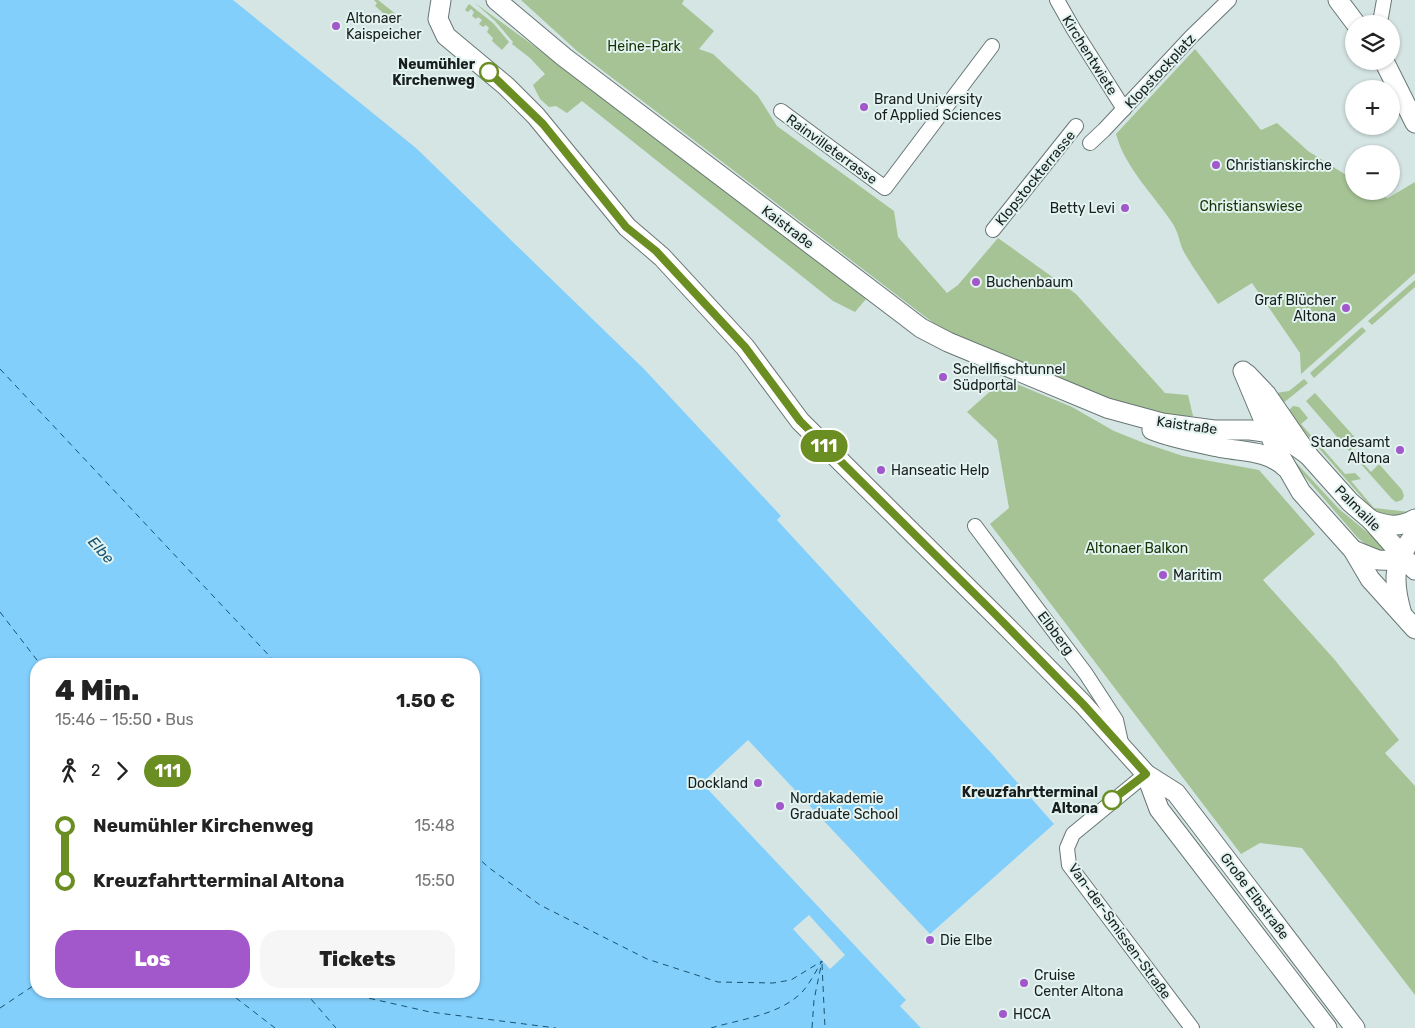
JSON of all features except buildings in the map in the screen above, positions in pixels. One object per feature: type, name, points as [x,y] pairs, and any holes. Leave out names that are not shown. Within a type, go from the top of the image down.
[{"type":"street","name":"Große Elbstraße","points":[[441,0],[438,19],[446,36],[529,108],[626,227],[656,251],[745,347],[800,421],[849,472],[966,585],[1146,774],[1176,793],[1355,1028]]},
{"type":"street","name":"Kaistraße","points":[[496,0],[564,57],[921,328],[948,342],[1107,408],[1162,423],[1214,430],[1271,442]]},
{"type":"street","name":"Kirchentwiete","points":[[1057,0],[1124,109]]},
{"type":"street","name":"Klopstockplatz","points":[[1090,143],[1200,27],[1229,0]]},
{"type":"street","points":[[1381,15],[1384,0]]},
{"type":"street","points":[[1335,2],[1347,15]]},
{"type":"street","name":"Rainvilleterrasse","points":[[781,111],[885,188],[992,46]]},
{"type":"street","points":[[1388,70],[1415,123]]},
{"type":"street","name":"Klopstockterrasse","points":[[993,230],[1076,126]]},
{"type":"street","name":"Palmaille","points":[[1407,560],[1371,520],[1350,502],[1308,455],[1266,394],[1243,371],[1271,442],[1301,492],[1353,550],[1370,579],[1409,622]]},
{"type":"street","name":"Palmaille","points":[[1271,442],[1284,427],[1280,413]]},
{"type":"street","name":"Palmaille","points":[[1271,442],[1308,455]]},
{"type":"street","points":[[1371,520],[1381,524],[1398,525],[1415,519]]},
{"type":"street","name":"Elbberg","points":[[975,526],[1086,674],[1116,720],[1122,747]]},
{"type":"street","points":[[1409,622],[1397,594],[1396,571],[1407,560],[1415,534]]},
{"type":"street","name":"Palmaille","points":[[1353,550],[1370,558],[1407,560]]},
{"type":"street","name":"Große Elbstraße","points":[[1146,774],[1159,810],[1327,1028]]},
{"type":"street","name":"Van-der-Smissen-Straße","points":[[1146,774],[1073,834],[1068,844],[1068,860],[1082,884],[1192,1028]]},
{"type":"green space","points":[[374,0],[378,0],[402,19],[397,25],[375,6],[377,3]]},
{"type":"green space","name":"Heine-Park","points":[[521,0],[684,0],[682,4],[714,31],[699,49],[713,54],[758,96],[777,126],[894,211],[898,237],[947,293],[958,285],[998,238],[1076,294],[1165,393],[1188,395],[1193,416],[1165,418],[1115,401],[940,328],[577,51]]},
{"type":"green space","points":[[475,3],[866,299],[855,312],[833,301],[582,101],[567,113],[556,106],[549,107],[540,99],[533,85],[545,74],[530,58],[512,44],[513,42],[495,21]]},
{"type":"green space","points":[[469,4],[493,23],[509,42],[502,50],[492,41],[493,38],[487,32],[489,28],[486,25],[483,27],[479,24],[482,20],[472,16],[474,12],[471,9],[468,12],[465,10]]},
{"type":"green space","name":"Christianswiese","points":[[1195,49],[1261,130],[1277,123],[1308,151],[1345,174],[1345,200],[1400,200],[1400,191],[1415,182],[1415,273],[1301,374],[1300,353],[1252,283],[1218,304],[1184,252],[1173,224],[1133,170],[1120,146],[1116,134]]},
{"type":"green space","points":[[1415,280],[1415,287],[1372,325],[1368,321]]},
{"type":"green space","points":[[1362,327],[1366,331],[1314,378],[1310,373]]},
{"type":"green space","name":"Altonaer Balkon","points":[[1002,378],[1072,407],[1114,431],[1144,443],[1183,456],[1259,470],[1315,534],[1263,580],[1334,659],[1399,740],[1385,753],[1415,786],[1415,995],[1302,848],[1260,843],[1241,854],[990,524],[1009,508],[997,440],[967,412],[995,387]]},
{"type":"green space","points":[[1304,379],[1308,383],[1282,404],[1276,393],[1289,391]]},
{"type":"green space","points":[[1315,393],[1359,442],[1351,450],[1359,458],[1357,460],[1306,401]]},
{"type":"green space","points":[[1293,406],[1299,407],[1308,418],[1301,424],[1345,474],[1355,473],[1361,479],[1351,481],[1374,508],[1410,512],[1391,516],[1372,509],[1287,412]]},
{"type":"green space","points":[[1289,455],[1339,509],[1384,546],[1387,553],[1369,547],[1358,538],[1300,471]]},
{"type":"green space","points":[[1362,462],[1371,472],[1379,464],[1402,490],[1404,496],[1402,500],[1396,502],[1392,499],[1360,463]]},
{"type":"water","name":"Elbe","points":[[0,0],[233,0],[416,148],[644,369],[781,516],[777,520],[1054,824],[930,934],[748,740],[702,783],[906,1000],[900,1006],[921,1028],[0,1028]]},
{"type":"pier","points":[[809,915],[845,955],[830,969],[793,929]]},
{"type":"ferry route","points":[[0,369],[271,658]]},
{"type":"ferry route","points":[[0,612],[35,658]]},
{"type":"ferry route","points":[[480,860],[540,905],[647,959],[718,982],[773,983],[791,980],[822,961]]},
{"type":"ferry route","points":[[711,1028],[760,1015],[784,1006],[803,991],[822,961]]},
{"type":"ferry route","points":[[812,1028],[814,1000],[822,961]]},
{"type":"ferry route","points":[[822,964],[825,1028]]},
{"type":"ferry route","points":[[0,1008],[30,988]]},
{"type":"ferry route","points":[[236,998],[275,1028]]},
{"type":"ferry route","points":[[310,998],[336,1028]]},
{"type":"ferry route","points":[[368,998],[430,1012],[556,1028]]},
{"type":"bus line","name":"111","points":[[489,72],[506,86],[543,124],[626,227],[656,251],[745,347],[786,405],[800,421],[849,472],[994,613],[1083,704],[1146,774],[1112,800]]},
{"type":"place","name":"Altonaer Kaispeicher","points":[[336,26]]},
{"type":"place","name":"Neumühler Kirchenweg","points":[[489,72]]},
{"type":"place","name":"Brand University of Applied Sciences","points":[[864,107]]},
{"type":"place","name":"Christianskirche","points":[[1216,165]]},
{"type":"place","name":"Betty Levi","points":[[1125,208]]},
{"type":"place","name":"Buchenbaum","points":[[976,282]]},
{"type":"place","name":"Graf Blücher Altona","points":[[1346,308]]},
{"type":"place","name":"Schellfischtunnel Südportal","points":[[943,377]]},
{"type":"place","name":"Standesamt Altona","points":[[1400,450]]},
{"type":"place","name":"Hanseatic Help","points":[[881,470]]},
{"type":"place","name":"Maritim","points":[[1163,575]]},
{"type":"place","name":"Dockland","points":[[758,783]]},
{"type":"place","name":"Kreuzfahrtterminal Altona","points":[[1112,800]]},
{"type":"place","name":"Nordakademie Graduate School","points":[[780,806]]},
{"type":"place","name":"Die Elbe","points":[[930,940]]},
{"type":"place","name":"Cruise Center Altona","points":[[1024,983]]},
{"type":"place","name":"HCCA","points":[[1003,1014]]}]
